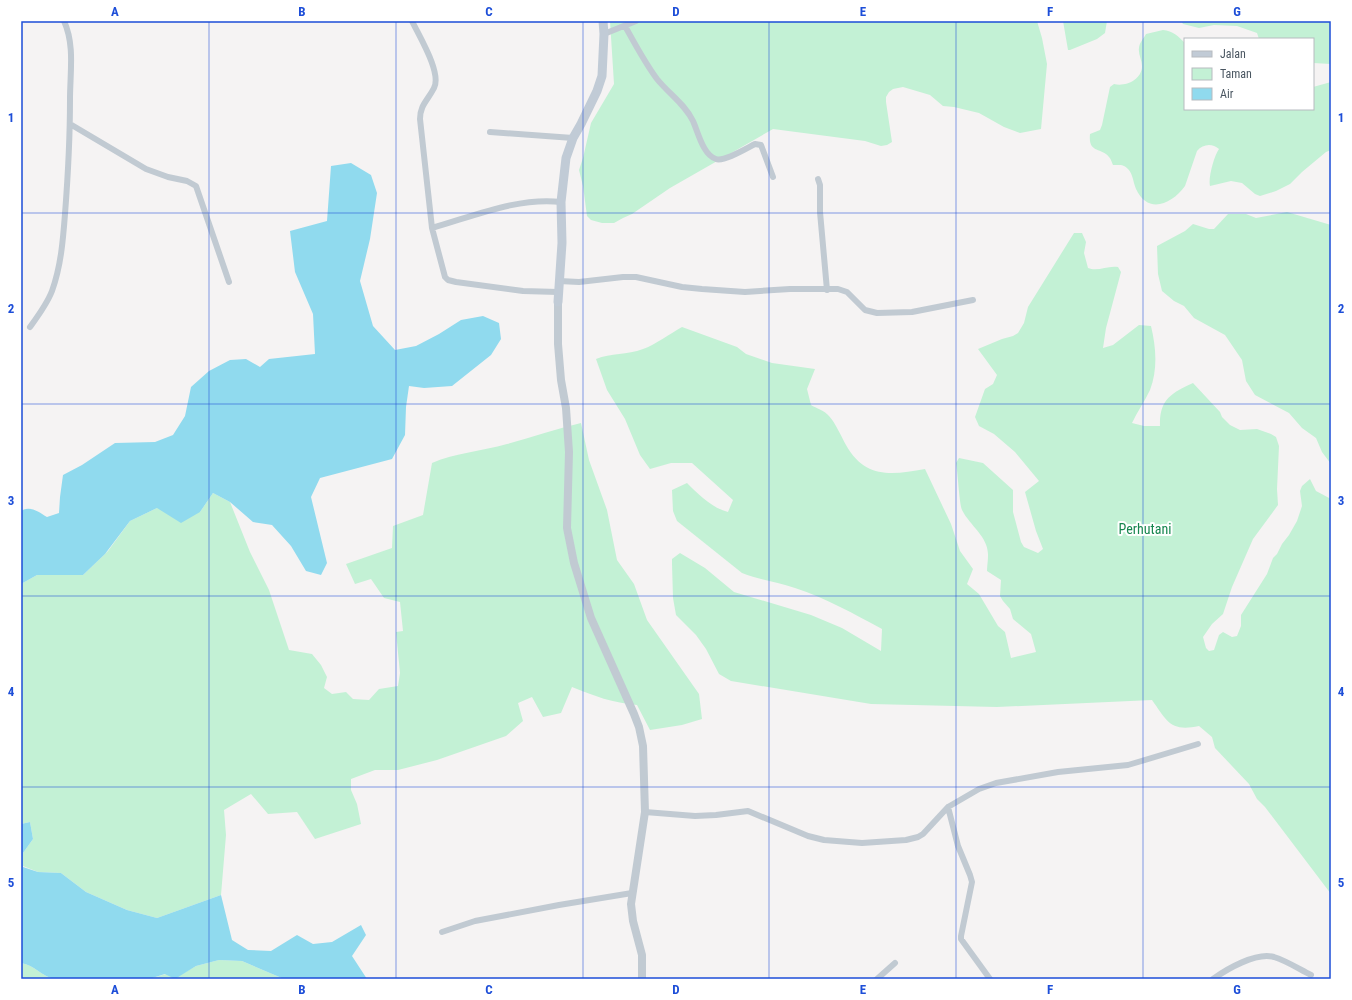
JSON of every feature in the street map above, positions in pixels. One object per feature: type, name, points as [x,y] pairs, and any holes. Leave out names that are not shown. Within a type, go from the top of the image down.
[{"type":"main road","points":[[558,302],[562,243],[561,202],[566,158],[573,138],[597,91],[602,76],[604,34],[602,21]]},
{"type":"street","points":[[30,327],[44,307],[52,292],[61,256],[68,178],[71,49],[68,31],[64,21]]},
{"type":"street","points":[[412,21],[436,77],[434,88],[421,108],[420,119],[432,228],[445,277],[448,280],[456,282],[524,291],[558,292]]},
{"type":"street","points":[[604,34],[636,21]]},
{"type":"street","points":[[625,26],[657,78],[688,111],[702,144],[712,157],[718,160],[724,159],[755,144],[758,144],[761,145],[773,177]]},
{"type":"street","points":[[70,124],[146,169],[187,181],[196,186],[229,282]]},
{"type":"street","points":[[490,132],[573,138]]},
{"type":"street","points":[[818,179],[820,185],[820,212],[827,290]]},
{"type":"street","points":[[432,228],[504,207],[537,202],[561,202]]},
{"type":"street","points":[[559,281],[579,282],[636,277],[682,287],[745,292],[790,289],[838,289],[847,292],[865,310],[876,313],[912,312],[973,300]]},
{"type":"street","points":[[558,302],[558,344],[561,380],[566,408],[569,452],[567,528],[574,563],[591,618],[634,714],[641,732],[644,750],[645,812],[631,904],[642,955],[642,979]]},
{"type":"street","points":[[645,812],[695,816],[748,811],[808,836],[824,840],[862,843],[906,840],[924,834],[948,807],[979,789],[996,783],[1058,772],[1128,765],[1198,744]]},
{"type":"street","points":[[948,807],[958,846],[972,882],[961,939],[990,979]]},
{"type":"street","points":[[442,932],[475,921],[632,893]]},
{"type":"street","points":[[1213,979],[1238,964],[1263,956],[1273,957],[1311,975]]},
{"type":"street","points":[[877,979],[895,963]]},
{"type":"green space","points":[[610,21],[1037,21],[1047,64],[1041,129],[1020,133],[1004,127],[979,113],[943,106],[930,95],[903,87],[893,89],[886,97],[892,142],[887,145],[881,146],[865,141],[773,129],[670,188],[632,214],[614,223],[602,223],[591,220],[587,216],[579,170],[591,123],[614,84]]},
{"type":"green space","points":[[1063,21],[1107,21],[1105,33],[1097,39],[1068,50]]},
{"type":"green space","points":[[1181,21],[1331,21],[1331,64],[1314,63],[1314,38],[1259,38],[1257,33],[1237,26],[1214,25],[1199,28],[1183,24]]},
{"type":"green space","points":[[1163,30],[1170,31],[1184,42],[1184,110],[1314,110],[1314,87],[1331,82],[1331,150],[1326,152],[1290,184],[1276,191],[1260,196],[1255,194],[1242,183],[1231,181],[1210,186],[1212,167],[1219,149],[1208,145],[1197,151],[1185,186],[1174,198],[1160,204],[1147,202],[1141,197],[1136,189],[1130,171],[1126,167],[1113,165],[1110,158],[1106,154],[1091,145],[1090,140],[1090,134],[1100,130],[1102,125],[1110,87],[1114,84],[1118,85],[1128,83],[1136,79],[1139,75],[1142,66],[1139,46],[1146,34]]},
{"type":"green space","points":[[1287,212],[1331,225],[1331,464],[1322,452],[1316,438],[1302,428],[1289,413],[1255,395],[1246,381],[1242,360],[1225,335],[1194,318],[1184,306],[1174,301],[1162,291],[1158,274],[1157,246],[1185,231],[1193,224],[1214,229],[1228,214],[1246,214],[1256,218]]},
{"type":"green space","name":"Perhutani","points":[[1074,233],[1082,233],[1086,242],[1084,253],[1088,268],[1096,269],[1118,267],[1121,272],[1106,328],[1103,348],[1113,345],[1139,325],[1151,326],[1155,350],[1153,382],[1132,423],[1144,426],[1160,426],[1162,410],[1168,398],[1178,390],[1193,383],[1230,425],[1240,430],[1257,429],[1271,434],[1276,437],[1279,446],[1277,489],[1278,505],[1253,539],[1232,587],[1223,614],[1212,624],[1203,637],[1206,648],[1209,651],[1214,650],[1219,635],[1223,632],[1232,637],[1237,636],[1241,626],[1241,615],[1267,574],[1273,558],[1297,521],[1302,506],[1300,491],[1302,486],[1310,479],[1316,491],[1331,499],[1331,894],[1265,807],[1257,799],[1249,784],[1215,748],[1212,737],[1199,726],[1182,727],[1175,726],[1170,723],[1152,700],[997,707],[871,704],[731,681],[719,674],[706,649],[696,635],[676,615],[673,598],[672,559],[680,553],[705,568],[734,592],[811,615],[842,628],[881,651],[882,629],[840,607],[806,592],[742,573],[677,521],[673,511],[672,490],[687,483],[706,500],[722,510],[728,512],[733,500],[692,463],[671,463],[650,469],[640,455],[625,419],[607,390],[596,359],[643,349],[658,342],[682,327],[737,347],[746,354],[772,363],[815,369],[807,389],[811,405],[823,411],[834,422],[853,456],[862,464],[880,472],[901,473],[925,469],[951,524],[960,551],[973,569],[967,584],[979,594],[998,626],[1005,632],[1011,658],[1036,652],[1031,634],[1013,619],[1010,609],[1000,596],[1001,580],[987,571],[988,556],[985,543],[962,510],[956,463],[959,458],[983,463],[1013,490],[1013,512],[1021,542],[1024,547],[1038,553],[1043,549],[1036,531],[1025,492],[1039,481],[1015,452],[994,434],[979,426],[975,417],[985,389],[993,384],[997,375],[978,349],[1018,333],[1024,323],[1028,307]]},
{"type":"green space","points":[[581,423],[589,460],[607,510],[617,560],[634,584],[647,620],[699,694],[702,719],[682,725],[650,730],[637,705],[604,699],[572,687],[561,713],[543,717],[532,697],[518,703],[523,721],[506,736],[437,760],[398,770],[375,770],[351,779],[351,790],[357,804],[361,824],[315,839],[297,812],[268,814],[251,794],[224,810],[226,835],[221,895],[157,918],[127,910],[86,892],[61,873],[38,872],[23,866],[23,853],[33,839],[30,822],[21,824],[21,584],[37,575],[83,575],[108,551],[130,521],[157,508],[200,512],[213,493],[230,502],[250,552],[269,590],[289,650],[312,654],[321,665],[327,677],[324,688],[332,694],[346,692],[353,699],[369,700],[379,689],[398,686],[400,673],[396,632],[403,631],[400,602],[384,598],[371,579],[355,584],[346,564],[392,548],[393,526],[423,515],[432,463]]},
{"type":"green space","points":[[219,960],[242,961],[284,979],[149,979],[166,974],[182,974],[196,966]]},
{"type":"green space","points":[[21,963],[30,966],[49,978],[54,979],[21,979]]},
{"type":"water","points":[[351,163],[371,175],[377,193],[370,239],[360,281],[373,326],[395,350],[416,346],[461,320],[483,316],[499,323],[501,339],[491,355],[452,386],[424,388],[409,386],[406,407],[405,435],[392,459],[320,478],[311,497],[327,563],[321,575],[306,571],[291,546],[272,525],[253,522],[230,502],[213,493],[200,512],[181,523],[157,508],[130,521],[105,554],[83,575],[37,575],[21,584],[21,511],[24,509],[31,509],[38,511],[47,517],[59,513],[63,475],[82,465],[115,443],[155,442],[173,435],[185,416],[191,387],[209,371],[230,360],[246,359],[260,367],[269,359],[315,354],[313,314],[295,272],[290,231],[327,221],[331,166]]},
{"type":"water","points":[[30,822],[33,839],[23,853],[23,867],[38,872],[61,873],[86,892],[127,910],[157,918],[221,895],[232,940],[248,950],[271,951],[297,935],[313,944],[332,942],[361,925],[366,935],[352,956],[367,979],[284,979],[242,961],[219,960],[196,966],[175,979],[165,974],[149,979],[49,978],[30,966],[21,963],[21,824]]}]
